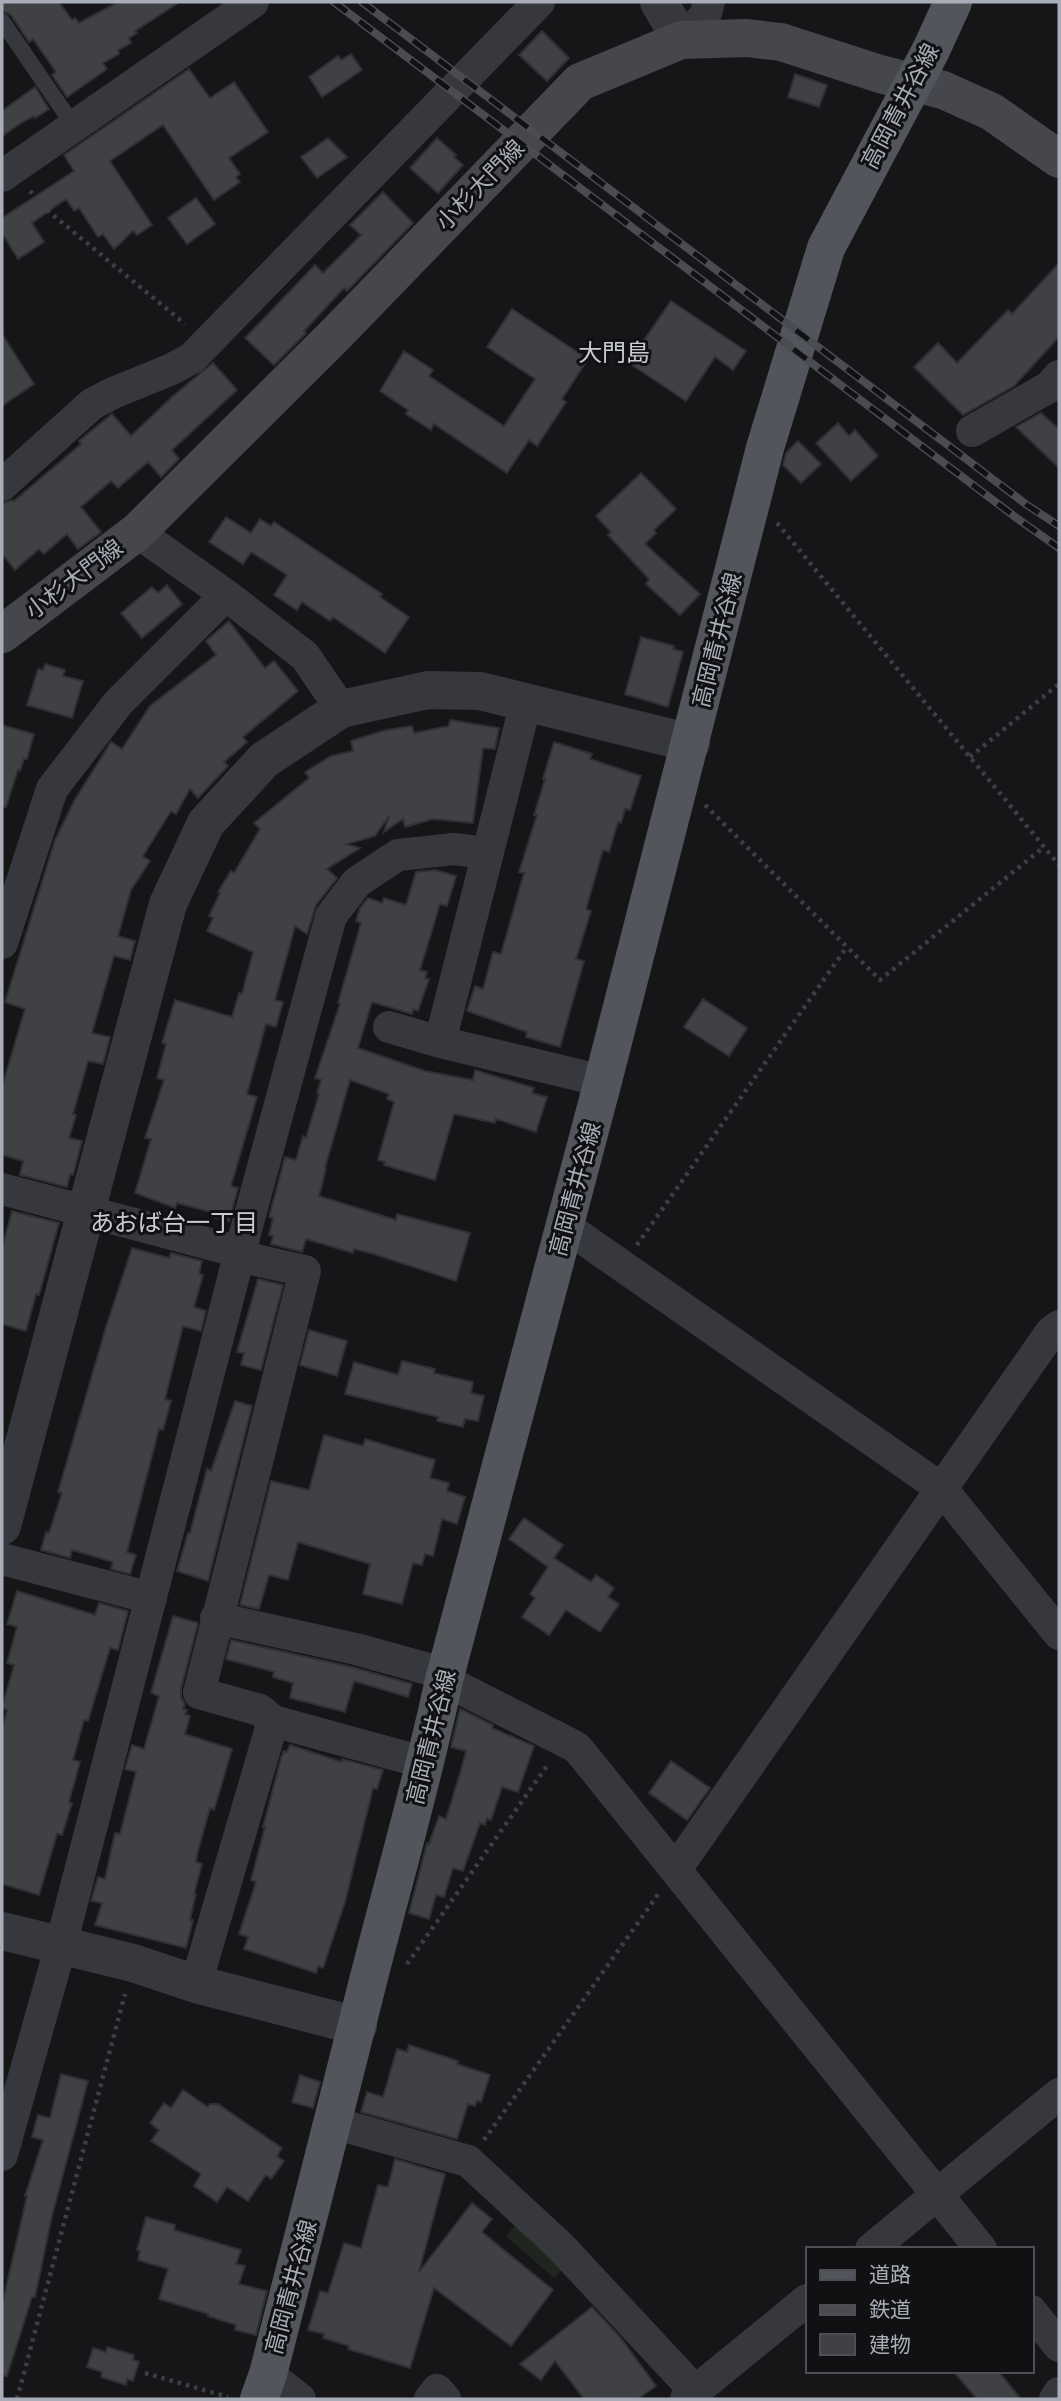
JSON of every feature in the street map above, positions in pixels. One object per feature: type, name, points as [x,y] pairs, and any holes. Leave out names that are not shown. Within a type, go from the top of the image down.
[{"type":"main road","name":"高岡青井谷線","points":[[263,2387],[334,2123],[426,1763],[445,1677],[603,1081],[765,448],[826,248],[931,50],[953,2]]},
{"type":"main road","name":"小杉大門線","points":[[2,634],[137,532],[337,333],[580,82],[681,40],[747,38],[781,43],[943,90],[992,112],[1059,159]]},
{"type":"street","points":[[6,173],[253,2]]},
{"type":"street","points":[[2,485],[92,404],[192,358],[539,2]]},
{"type":"street","points":[[659,2],[681,40],[705,16],[709,2]]},
{"type":"street","points":[[972,431],[1049,387],[1059,376]]},
{"type":"street","points":[[137,532],[226,594],[305,656],[341,709]]},
{"type":"street","points":[[2,943],[52,789],[118,703],[226,594]]},
{"type":"street","points":[[2,1526],[168,904],[206,823],[264,760],[341,709],[428,690],[480,691],[691,743]]},
{"type":"street","points":[[440,1042],[526,702]]},
{"type":"street","points":[[2,2155],[61,1945],[240,1252],[331,916],[357,882],[398,855],[454,849],[486,853]]},
{"type":"street","points":[[388,1027],[603,1081]]},
{"type":"street","points":[[2,1189],[240,1252],[256,1260],[305,1271],[199,1693],[260,1710],[273,1721],[426,1763]]},
{"type":"street","points":[[565,1226],[942,1489],[1059,1634]]},
{"type":"street","points":[[676,1869],[1051,1332],[1059,1325]]},
{"type":"street","points":[[2,1559],[151,1598]]},
{"type":"street","points":[[216,1618],[356,1649],[445,1677],[576,1747],[979,2247]]},
{"type":"street","points":[[196,1984],[273,1721]]},
{"type":"street","points":[[2,1931],[358,2026]]},
{"type":"street","points":[[873,2247],[1059,2094]]},
{"type":"street","points":[[334,2123],[468,2161],[561,2246],[690,2395],[806,2301]]},
{"type":"street","points":[[1033,2314],[1059,2346]]},
{"type":"street","points":[[263,2387],[300,2399]]},
{"type":"street","points":[[430,2399],[437,2390],[445,2399]]},
{"type":"street","points":[[1055,2399],[1059,2393]]},
{"type":"lane","points":[[2,22],[74,125]]},
{"type":"path","points":[[6,173],[48,211],[208,342]]},
{"type":"path","points":[[751,504],[773,518],[1059,865]]},
{"type":"path","points":[[970,757],[1059,684]]},
{"type":"path","points":[[679,788],[712,811],[846,948],[880,979],[1044,847]]},
{"type":"path","points":[[622,1267],[846,948]]},
{"type":"path","points":[[401,1972],[563,1742]]},
{"type":"path","points":[[468,2161],[676,1869]]},
{"type":"path","points":[[18,2399],[133,1964]]},
{"type":"path","points":[[145,2373],[236,2399]]},
{"type":"shaded area","points":[[523,2217],[570,2262],[554,2278],[506,2236]]},
{"type":"building","points":[[2,2],[59,2],[72,20],[75,18],[79,23],[118,2],[180,2],[135,31],[137,33],[129,38],[131,43],[103,63],[107,69],[67,97],[52,75],[56,72],[33,39],[29,42],[11,15],[2,11]]},
{"type":"building","points":[[542,31],[569,58],[547,81],[519,55]]},
{"type":"building","points":[[351,54],[362,70],[322,97],[309,77],[338,56],[341,60]]},
{"type":"building","points":[[189,69],[210,98],[234,82],[268,132],[229,158],[240,174],[236,177],[240,182],[214,200],[163,125],[110,161],[152,225],[137,235],[133,231],[114,249],[103,234],[98,237],[79,208],[74,211],[66,199],[32,223],[44,242],[18,259],[2,233],[2,218],[74,171],[64,155]]},
{"type":"building","points":[[795,74],[827,85],[819,107],[788,97]]},
{"type":"building","points":[[35,87],[49,109],[2,136],[2,111]]},
{"type":"building","points":[[328,138],[347,157],[317,178],[301,157]]},
{"type":"building","points":[[437,138],[463,165],[438,193],[410,168]]},
{"type":"building","points":[[383,192],[413,223],[347,291],[344,288],[304,331],[306,333],[274,365],[245,338],[315,265],[323,273],[361,235],[350,225]]},
{"type":"building","points":[[196,198],[215,224],[187,244],[168,218]]},
{"type":"building","points":[[1059,263],[1059,337],[1014,386],[963,415],[914,367],[938,343],[957,363],[1008,310],[1012,314]]},
{"type":"building","points":[[671,301],[746,351],[733,370],[715,357],[686,401],[632,365],[647,342],[644,340]]},
{"type":"building","points":[[512,309],[588,359],[562,399],[566,402],[537,446],[529,440],[507,473],[434,424],[431,430],[406,414],[408,410],[380,391],[404,351],[433,370],[429,376],[504,426],[535,379],[487,347]]},
{"type":"building","points":[[2,334],[34,384],[2,406]]},
{"type":"building","points":[[213,363],[237,390],[172,450],[179,459],[161,477],[148,462],[118,488],[111,481],[81,507],[101,532],[78,549],[67,534],[44,554],[39,549],[15,570],[2,554],[2,503],[14,501],[112,414],[131,436]]},
{"type":"building","points":[[1041,413],[1059,429],[1059,468],[1016,427]]},
{"type":"building","points":[[838,423],[849,436],[855,430],[878,456],[851,481],[816,443]]},
{"type":"building","points":[[798,441],[821,464],[801,483],[783,465],[786,453]]},
{"type":"building","points":[[641,473],[676,509],[654,530],[656,533],[645,544],[700,594],[680,615],[646,584],[649,579],[608,535],[611,532],[596,516]]},
{"type":"building","points":[[226,517],[251,533],[260,519],[271,526],[274,522],[382,594],[380,597],[409,617],[385,653],[333,617],[330,621],[302,602],[297,610],[274,595],[287,575],[251,552],[243,564],[209,542]]},
{"type":"building","points":[[167,585],[182,604],[142,638],[121,613],[152,587],[158,593]]},
{"type":"building","points":[[229,621],[265,668],[274,661],[298,691],[243,737],[247,742],[224,762],[228,766],[198,798],[190,789],[176,814],[171,811],[143,856],[150,861],[131,890],[118,936],[135,941],[130,960],[114,956],[92,1033],[110,1037],[103,1064],[88,1061],[73,1114],[76,1115],[69,1138],[82,1141],[73,1175],[70,1174],[67,1187],[20,1175],[23,1161],[2,1155],[2,1087],[25,1009],[5,1002],[55,840],[74,801],[111,742],[122,749],[150,706],[216,655],[206,641]]},
{"type":"building","points":[[641,637],[674,646],[673,649],[683,652],[668,707],[625,694]]},
{"type":"building","points":[[45,664],[65,670],[63,676],[83,681],[72,718],[27,705],[38,669],[43,670]]},
{"type":"building","points":[[450,720],[499,728],[495,749],[483,748],[473,823],[433,819],[405,827],[403,819],[384,832],[389,816],[375,836],[347,844],[360,848],[327,869],[337,878],[316,905],[307,934],[295,926],[275,1000],[283,1002],[276,1027],[266,1024],[247,1094],[257,1097],[231,1186],[238,1188],[229,1221],[213,1217],[214,1213],[177,1203],[175,1208],[135,1193],[151,1139],[145,1138],[164,1080],[157,1078],[166,1044],[162,1043],[175,1000],[232,1017],[239,993],[242,994],[253,952],[207,931],[213,918],[209,916],[220,893],[218,892],[231,871],[234,873],[260,829],[254,823],[309,778],[305,772],[331,756],[353,751],[351,741],[386,730],[412,726],[414,733],[449,726]]},
{"type":"building","points":[[2,725],[34,734],[27,759],[24,759],[20,771],[18,770],[6,807],[2,807]]},
{"type":"building","points":[[554,742],[592,754],[590,759],[641,776],[630,810],[625,809],[621,823],[618,822],[609,852],[603,850],[586,909],[591,911],[576,959],[584,961],[560,1047],[526,1037],[527,1032],[467,1011],[475,986],[483,989],[493,952],[501,954],[524,873],[519,872],[537,815],[534,815]]},
{"type":"building","points":[[435,870],[456,876],[447,906],[440,904],[420,970],[427,972],[425,978],[429,979],[418,1011],[413,1009],[412,1014],[372,1002],[358,1048],[425,1071],[473,1080],[475,1070],[534,1088],[532,1093],[547,1097],[536,1132],[496,1119],[495,1123],[454,1114],[435,1180],[384,1165],[385,1162],[378,1160],[394,1102],[387,1099],[389,1094],[350,1080],[319,1196],[396,1220],[397,1214],[470,1233],[456,1281],[374,1254],[354,1249],[353,1253],[306,1239],[302,1252],[271,1244],[273,1236],[269,1235],[273,1218],[269,1217],[285,1157],[296,1160],[303,1136],[306,1138],[319,1094],[317,1093],[321,1080],[315,1078],[340,1004],[338,1003],[361,923],[356,921],[360,908],[368,898],[382,903],[384,898],[406,905],[416,872]]},
{"type":"building","points":[[703,999],[747,1028],[729,1056],[684,1027]]},
{"type":"building","points":[[12,1211],[59,1223],[26,1331],[2,1324],[2,1248]]},
{"type":"building","points":[[132,1248],[169,1258],[171,1253],[202,1261],[199,1274],[203,1275],[194,1307],[206,1311],[201,1331],[183,1326],[165,1399],[171,1401],[163,1430],[159,1429],[127,1552],[136,1555],[130,1574],[111,1569],[113,1562],[72,1550],[70,1558],[41,1550],[62,1493],[58,1492]]},
{"type":"building","points":[[258,1279],[283,1285],[261,1370],[241,1365],[244,1353],[237,1352]]},
{"type":"building","points":[[309,1330],[347,1341],[337,1376],[300,1365]]},
{"type":"building","points":[[402,1361],[435,1369],[434,1373],[473,1382],[471,1393],[484,1396],[478,1421],[465,1419],[463,1427],[437,1421],[438,1417],[345,1394],[354,1362],[398,1375]]},
{"type":"building","points":[[235,1401],[252,1406],[208,1581],[177,1571],[207,1469],[211,1471]]},
{"type":"building","points":[[324,1435],[363,1446],[365,1439],[435,1460],[430,1478],[449,1483],[447,1491],[465,1497],[457,1524],[442,1519],[433,1556],[425,1554],[422,1565],[413,1563],[402,1604],[363,1594],[370,1564],[298,1542],[288,1580],[269,1575],[259,1609],[240,1605],[271,1481],[309,1490]]},
{"type":"building","points":[[524,1518],[563,1545],[554,1558],[591,1582],[596,1575],[614,1588],[608,1597],[619,1604],[600,1632],[566,1610],[549,1635],[522,1617],[535,1598],[530,1594],[548,1567],[509,1539]]},
{"type":"building","points":[[17,1591],[95,1615],[99,1603],[128,1611],[118,1650],[110,1648],[88,1721],[84,1720],[73,1760],[80,1762],[69,1802],[72,1803],[62,1835],[57,1834],[39,1895],[2,1884],[2,1730],[7,1710],[2,1707],[14,1665],[7,1663],[17,1627],[7,1624]]},
{"type":"building","points":[[173,1616],[198,1623],[181,1689],[185,1704],[183,1709],[187,1710],[185,1714],[190,1716],[185,1734],[232,1749],[214,1810],[210,1808],[198,1851],[196,1862],[202,1864],[194,1894],[190,1920],[193,1920],[186,1948],[95,1925],[102,1903],[91,1901],[98,1877],[105,1879],[115,1833],[120,1834],[136,1772],[125,1769],[132,1745],[144,1749],[159,1696],[151,1693]]},
{"type":"building","points":[[231,1640],[352,1667],[412,1684],[408,1697],[354,1681],[345,1712],[290,1698],[293,1683],[273,1677],[274,1672],[226,1659]]},
{"type":"building","points":[[460,1709],[493,1725],[492,1728],[534,1746],[518,1792],[502,1787],[491,1820],[487,1818],[485,1825],[480,1823],[463,1871],[453,1868],[444,1897],[436,1895],[429,1919],[409,1913],[427,1843],[429,1844],[439,1816],[446,1819],[466,1751],[451,1747]]},
{"type":"building","points":[[290,1745],[342,1762],[342,1759],[383,1770],[377,1789],[373,1788],[345,1902],[323,1968],[318,1966],[316,1973],[244,1949],[248,1937],[239,1934],[256,1882],[251,1880],[281,1758]]},
{"type":"building","points":[[671,1761],[710,1788],[687,1820],[649,1793]]},
{"type":"building","points":[[409,2045],[490,2075],[481,2102],[477,2101],[475,2106],[468,2104],[457,2139],[361,2112],[367,2092],[383,2097],[397,2049],[407,2052]]},
{"type":"building","points":[[61,2074],[88,2081],[52,2216],[35,2297],[32,2297],[7,2376],[2,2376],[2,2305],[25,2196],[43,2140],[32,2137],[38,2115],[50,2118]]},
{"type":"building","points":[[300,2075],[320,2082],[313,2108],[292,2102]]},
{"type":"building","points":[[183,2090],[208,2107],[210,2104],[218,2104],[282,2148],[277,2156],[284,2161],[271,2179],[266,2175],[248,2201],[227,2187],[217,2202],[194,2186],[201,2174],[151,2141],[159,2130],[150,2123],[164,2103],[171,2108]]},
{"type":"building","points":[[395,2159],[445,2174],[419,2272],[472,2203],[492,2219],[482,2232],[553,2290],[511,2346],[434,2288],[410,2368],[348,2349],[349,2346],[323,2338],[324,2334],[308,2330],[320,2291],[328,2293],[344,2243],[361,2248],[378,2185],[388,2187]]},
{"type":"building","points":[[146,2217],[175,2225],[174,2230],[241,2250],[236,2264],[245,2266],[239,2284],[267,2291],[256,2335],[235,2330],[236,2325],[208,2314],[159,2299],[168,2269],[138,2260],[140,2251],[137,2250]]},
{"type":"building","points":[[592,2307],[620,2337],[656,2386],[638,2399],[584,2399],[555,2361],[541,2380],[520,2364]]},
{"type":"building","points":[[107,2347],[134,2355],[133,2360],[139,2362],[133,2381],[127,2379],[126,2385],[101,2377],[102,2372],[87,2367],[93,2348],[106,2352]]},
{"type":"building","points":[[955,2373],[1000,2373],[1021,2399],[977,2399]]},
{"type":"railway","points":[[334,2],[1059,548]]},
{"type":"railway","points":[[362,2],[1027,505],[1059,526]]},
{"type":"district","name":"大門島","points":[[614,353]]},
{"type":"district","name":"あおば台一丁目","points":[[174,1223]]}]
